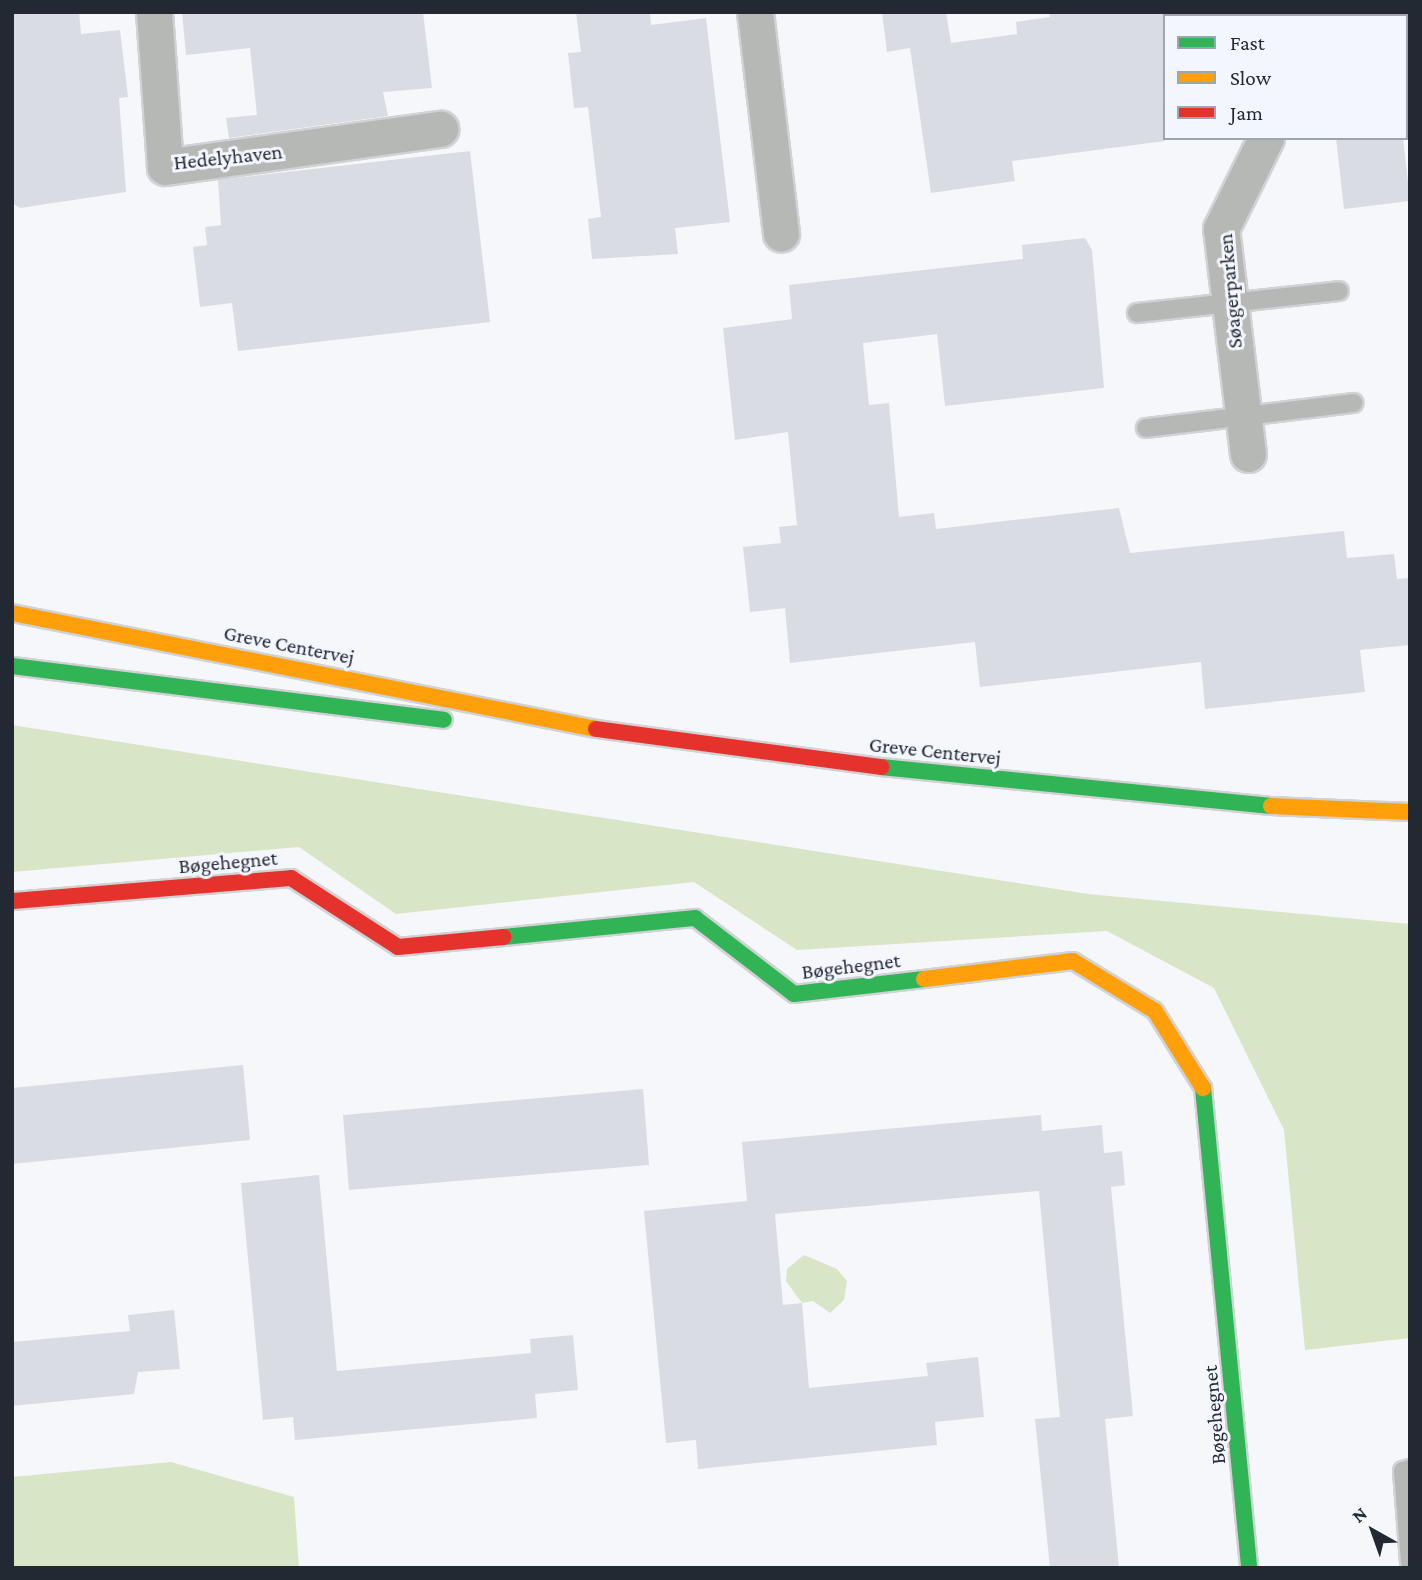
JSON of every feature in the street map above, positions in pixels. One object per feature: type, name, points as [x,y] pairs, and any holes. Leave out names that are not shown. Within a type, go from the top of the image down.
[{"type":"street","name":"Hedelyhaven","points":[[154,12],[165,167],[440,129]]},
{"type":"street","points":[[755,12],[780,233]]},
{"type":"street","name":"Søagerparken","points":[[1248,454],[1221,229],[1265,140]]},
{"type":"street","name":"Greve Centervej","points":[[12,612],[556,724],[845,763],[1311,810],[1410,812]]},
{"type":"street","name":"Greve Centervej","points":[[12,666],[459,722],[556,724]]},
{"type":"street","name":"Greve Centervej","points":[[1311,810],[1410,831]]},
{"type":"street","name":"Bøgehegnet","points":[[12,901],[291,878],[398,947],[695,918],[793,994],[1073,961],[1155,1011],[1206,1093],[1249,1568]]},
{"type":"lane","points":[[1137,313],[1339,291]]},
{"type":"lane","points":[[1146,428],[1353,403]]},
{"type":"lane","points":[[1410,1469],[1403,1471],[1410,1562]]},
{"type":"green space","points":[[12,725],[1088,894],[1410,924],[1410,1338],[1305,1350],[1284,1130],[1214,988],[1107,931],[797,950],[694,882],[396,914],[299,847],[12,872]]},
{"type":"green space","points":[[804,1255],[837,1269],[847,1281],[844,1300],[830,1313],[813,1301],[802,1303],[786,1281],[787,1269]]},
{"type":"green space","points":[[171,1462],[294,1497],[299,1568],[12,1568],[12,1477]]},
{"type":"building","points":[[12,12],[79,12],[81,34],[120,30],[128,97],[119,98],[126,192],[20,208],[12,203]]},
{"type":"building","points":[[182,12],[423,12],[432,88],[383,92],[388,116],[229,138],[226,118],[257,115],[250,48],[186,55]]},
{"type":"building","points":[[576,12],[650,12],[651,25],[706,18],[730,222],[675,228],[678,254],[592,259],[588,219],[601,217],[588,107],[574,108],[568,53],[581,52]]},
{"type":"building","points":[[882,12],[946,12],[951,43],[1017,34],[1016,22],[1050,17],[1049,12],[1165,12],[1165,141],[1012,161],[1015,181],[931,193],[910,48],[887,52]]},
{"type":"building","points":[[1336,140],[1403,140],[1410,201],[1344,209]]},
{"type":"building","points":[[470,151],[490,322],[238,351],[232,303],[200,307],[193,247],[207,245],[205,227],[221,225],[218,180]]},
{"type":"building","points":[[1085,238],[1092,250],[1104,388],[945,406],[937,334],[863,343],[869,405],[889,403],[899,517],[934,513],[936,529],[1119,508],[1130,553],[1344,531],[1347,558],[1394,554],[1397,579],[1410,578],[1410,645],[1360,650],[1365,692],[1205,709],[1201,662],[980,687],[975,642],[790,663],[785,608],[750,612],[743,547],[781,543],[779,527],[797,525],[788,432],[735,440],[723,328],[792,319],[789,285],[1023,259],[1022,245]]},
{"type":"building","points":[[243,1065],[250,1140],[12,1164],[12,1088]]},
{"type":"building","points":[[643,1089],[649,1165],[349,1190],[343,1115]]},
{"type":"building","points":[[1041,1115],[1042,1131],[1102,1125],[1104,1153],[1122,1151],[1125,1185],[1111,1187],[1133,1416],[1105,1419],[1119,1568],[1050,1568],[1035,1419],[1060,1417],[1039,1191],[775,1214],[783,1305],[802,1303],[809,1388],[928,1376],[926,1363],[978,1357],[984,1417],[935,1422],[937,1445],[698,1469],[696,1440],[666,1443],[644,1211],[747,1201],[742,1142]]},
{"type":"building","points":[[319,1175],[337,1371],[531,1353],[530,1339],[573,1335],[578,1390],[535,1394],[537,1418],[295,1440],[293,1417],[263,1420],[241,1183]]},
{"type":"building","points":[[174,1310],[180,1369],[138,1372],[134,1394],[12,1406],[12,1342],[130,1331],[128,1315]]},
{"type":"traffic: fast","points":[[12,666],[444,720]]},
{"type":"traffic: fast","points":[[881,767],[1271,806]]},
{"type":"traffic: fast","points":[[504,937],[695,918],[794,994],[924,979]]},
{"type":"traffic: fast","points":[[1203,1088],[1249,1568]]},
{"type":"traffic: slow","points":[[12,613],[596,729]]},
{"type":"traffic: slow","points":[[1271,806],[1410,812]]},
{"type":"traffic: slow","points":[[924,979],[1073,961],[1155,1011],[1203,1088]]},
{"type":"traffic: jam","points":[[596,729],[881,767]]},
{"type":"traffic: jam","points":[[12,901],[291,878],[398,947],[504,937]]}]
